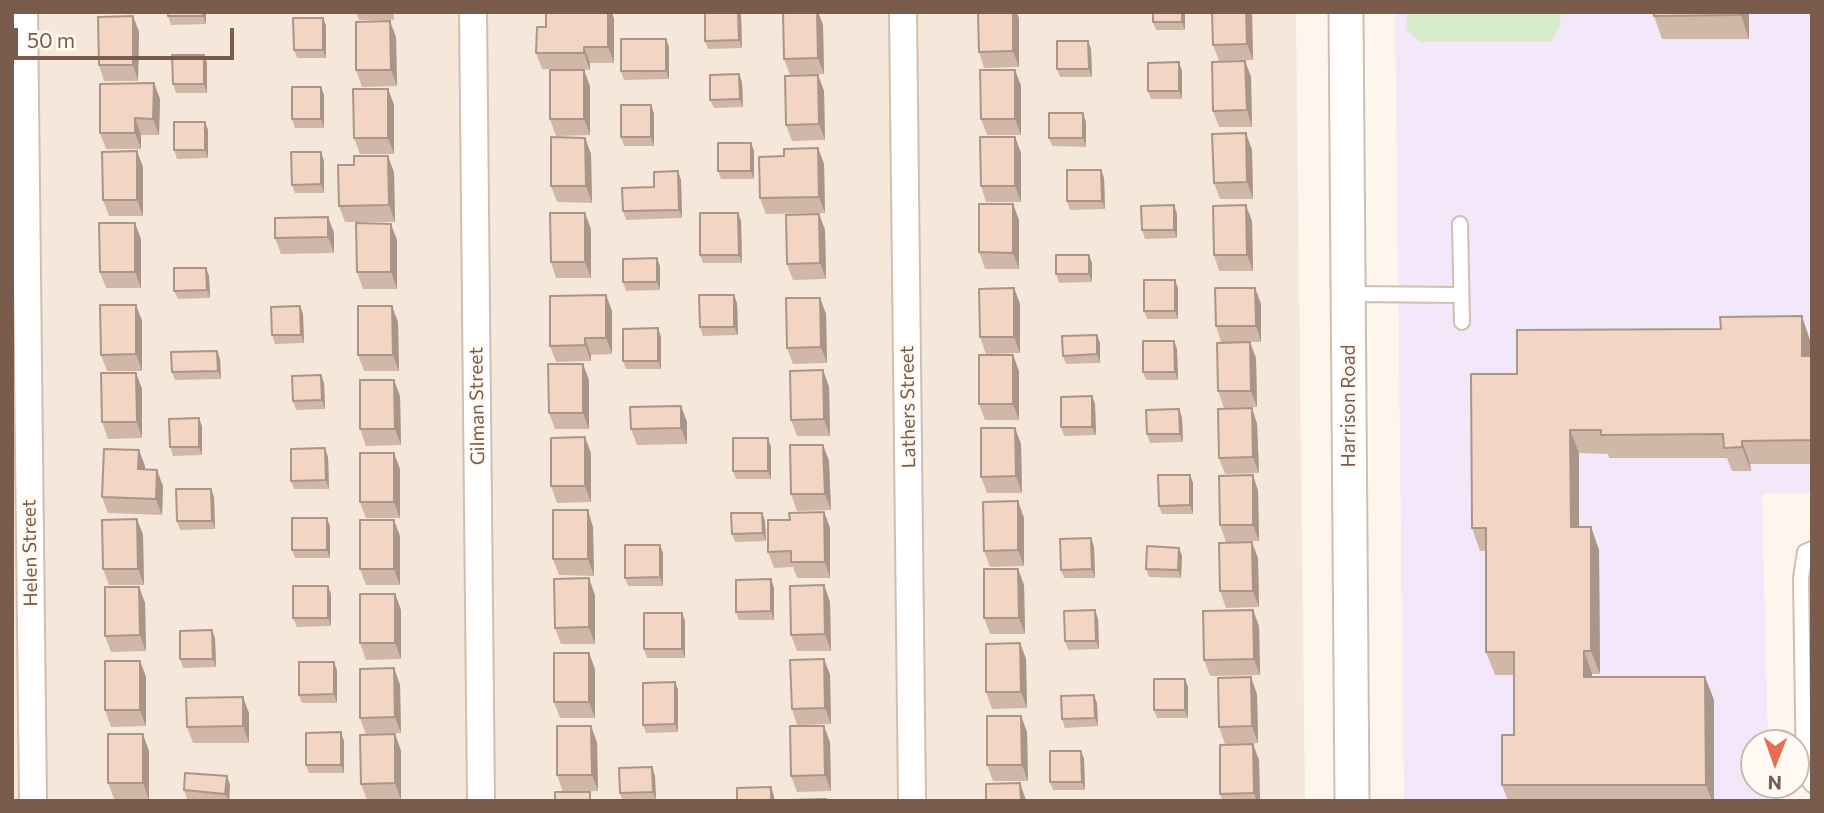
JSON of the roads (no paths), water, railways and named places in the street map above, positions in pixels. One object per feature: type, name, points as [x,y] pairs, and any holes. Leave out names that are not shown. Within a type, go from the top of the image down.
[{"type":"street","name":"Helen Street","points":[[24,12],[33,801]]},
{"type":"street","name":"Gilman Street","points":[[473,12],[481,801]]},
{"type":"street","name":"Lathers Street","points":[[903,12],[912,801]]},
{"type":"street","name":"Harrison Road","points":[[1346,12],[1352,801]]},
{"type":"lane","points":[[1460,224],[1462,322]]},
{"type":"lane","points":[[1349,293],[1461,295]]},
{"type":"lane","points":[[1812,549],[1805,552],[1801,578],[1804,775],[1812,785]]}]
